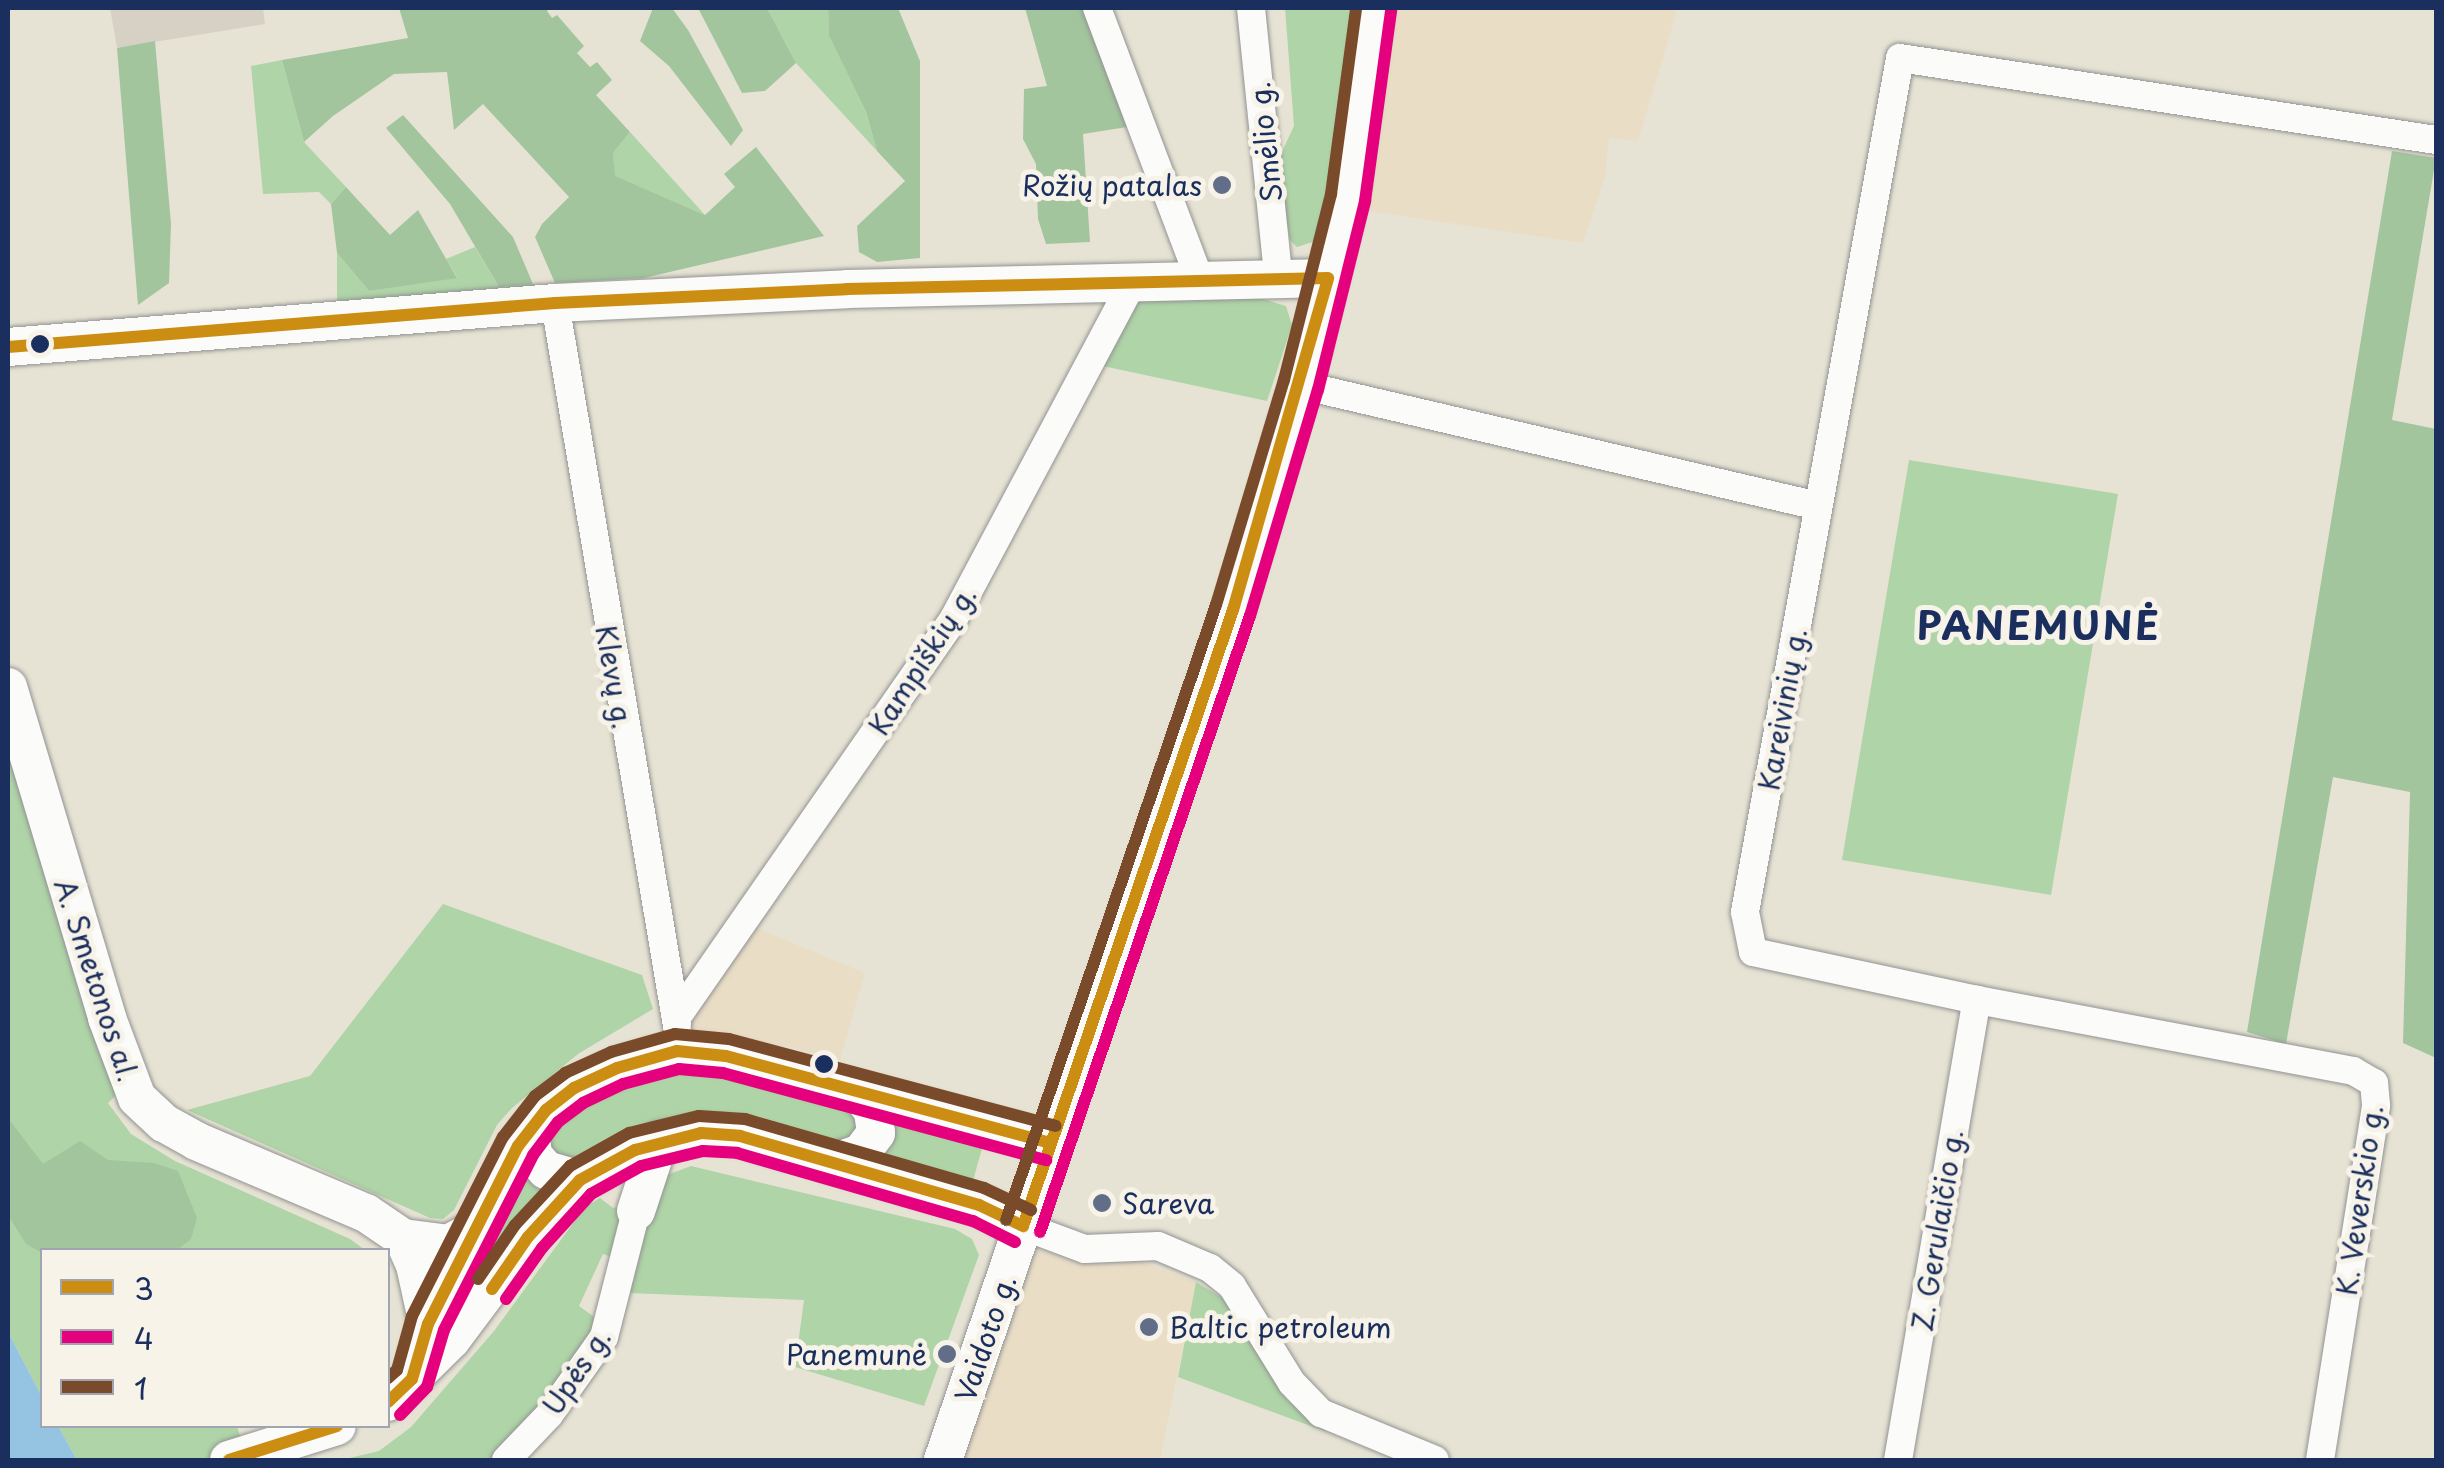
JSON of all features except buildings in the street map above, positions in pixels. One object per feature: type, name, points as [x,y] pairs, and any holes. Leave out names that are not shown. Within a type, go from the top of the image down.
[{"type":"main road","name":"Vaidoto g.","points":[[943,1460],[1232,610],[1301,386],[1348,197],[1374,8]]},
{"type":"main road","points":[[8,347],[555,303],[1200,278],[1328,278]]},
{"type":"main road","name":"A. Smetonos al.","points":[[8,687],[106,1018],[137,1098],[164,1122],[196,1141],[366,1212],[403,1238],[448,1244],[472,1231]]},
{"type":"main road","points":[[400,1391],[472,1231],[530,1130],[574,1088],[677,1034],[726,1056],[1051,1143]]},
{"type":"main road","points":[[832,1163],[861,1153],[876,1133],[873,1111],[858,1093]]},
{"type":"main road","points":[[530,1130],[533,1155],[546,1170],[613,1180],[636,1211]]},
{"type":"main road","points":[[400,1391],[481,1305],[528,1237],[586,1176],[660,1141],[718,1133],[979,1205],[1023,1226]]},
{"type":"main road","points":[[636,1211],[660,1141]]},
{"type":"main road","points":[[403,1238],[416,1265],[428,1324]]},
{"type":"main road","points":[[229,1460],[331,1428]]},
{"type":"street","points":[[1097,8],[1200,278]]},
{"type":"street","name":"Smėlio g.","points":[[1251,8],[1278,276]]},
{"type":"street","points":[[1301,386],[1818,506],[1900,58],[2436,140]]},
{"type":"street","name":"Kampiškių g.","points":[[677,1034],[952,620],[1133,281]]},
{"type":"street","name":"Klevų g.","points":[[555,303],[677,1034]]},
{"type":"street","name":"Kareivinių g.","points":[[1818,506],[1746,912],[1753,952],[1977,1000],[2234,1047]]},
{"type":"street","name":"Z. Gerulaičio g.","points":[[1898,1460],[1977,1000]]},
{"type":"street","name":"K. Veverskio g.","points":[[2234,1047],[2354,1071],[2374,1084],[2376,1104],[2320,1460]]},
{"type":"street","name":"Upės g.","points":[[506,1460],[550,1415],[604,1337],[636,1211]]},
{"type":"street","points":[[1023,1226],[1085,1250],[1158,1246],[1210,1268],[1247,1305],[1292,1382],[1321,1413],[1435,1460]]},
{"type":"shaded area","points":[[110,8],[263,8],[265,24],[117,48]]},
{"type":"shaded area","points":[[1393,8],[1678,8],[1638,141],[1609,138],[1605,177],[1583,243],[1368,211]]},
{"type":"shaded area","points":[[754,927],[865,973],[840,1060],[788,1046],[700,1038],[694,1031],[689,1019]]},
{"type":"shaded area","points":[[1040,1251],[1086,1262],[1135,1260],[1196,1282],[1160,1460],[958,1460],[1030,1254]]},
{"type":"green space","points":[[399,8],[550,8],[547,11],[552,18],[557,15],[584,46],[577,53],[590,67],[597,62],[612,80],[596,95],[630,132],[613,153],[615,176],[705,215],[735,187],[724,174],[756,147],[824,236],[644,278],[555,283],[535,237],[542,224],[569,197],[483,104],[454,130],[447,72],[394,74],[333,116],[304,142],[282,60],[408,38]]},
{"type":"green space","points":[[653,8],[672,8],[688,30],[743,130],[731,146],[669,66],[640,41]]},
{"type":"green space","points":[[698,8],[767,8],[796,63],[765,91],[742,93]]},
{"type":"green space","points":[[767,8],[828,8],[829,36],[866,112],[877,151],[796,63]]},
{"type":"green space","points":[[828,8],[898,8],[920,61],[920,258],[877,262],[859,252],[857,226],[905,181],[877,151],[866,112],[829,36]]},
{"type":"green space","points":[[1025,8],[1082,8],[1127,127],[1083,134],[1090,242],[1046,244],[1038,219],[1036,164],[1023,139],[1024,89],[1047,86]]},
{"type":"green space","points":[[1285,8],[1356,8],[1328,208],[1319,240],[1297,247],[1290,240],[1280,184],[1280,156],[1294,126]]},
{"type":"green space","points":[[155,41],[171,224],[169,283],[138,305],[117,48]]},
{"type":"green space","points":[[282,60],[304,142],[346,187],[331,204],[319,192],[263,194],[251,66]]},
{"type":"green space","points":[[403,115],[513,237],[533,284],[499,287],[450,204],[386,128]]},
{"type":"green space","points":[[630,132],[705,215],[614,176],[613,153]]},
{"type":"green space","points":[[2392,151],[2436,158],[2392,420],[2436,429],[2436,1058],[2403,1043],[2410,792],[2333,777],[2286,1044],[2247,1032]]},
{"type":"green space","points":[[346,187],[390,235],[418,210],[457,278],[369,291],[337,253],[331,204]]},
{"type":"green space","points":[[475,247],[499,287],[533,284],[540,295],[337,307],[337,253],[369,291],[457,277],[446,259]]},
{"type":"green space","points":[[1262,293],[1263,299],[1286,306],[1292,325],[1267,401],[1098,365],[1132,306],[1144,295]]},
{"type":"green space","points":[[1909,460],[2118,494],[2051,895],[1842,860]]},
{"type":"green space","points":[[8,735],[117,1094],[108,1103],[131,1134],[175,1161],[362,1248],[40,1248],[40,1393],[8,1332]]},
{"type":"green space","points":[[443,904],[642,975],[653,1009],[578,1054],[512,1108],[497,1125],[454,1210],[443,1219],[430,1218],[187,1110],[310,1076]]},
{"type":"green space","points":[[715,1071],[846,1104],[861,1118],[851,1139],[838,1142],[758,1116],[730,1112],[674,1124],[573,1165],[547,1150],[549,1131],[601,1091],[662,1072]]},
{"type":"green space","points":[[888,1117],[984,1141],[971,1188],[877,1156]]},
{"type":"green space","points":[[8,1118],[43,1164],[80,1141],[108,1160],[154,1163],[178,1171],[197,1218],[191,1239],[180,1248],[40,1248],[40,1252],[26,1244],[8,1215]]},
{"type":"green space","points":[[691,1166],[955,1229],[972,1239],[979,1255],[924,1406],[795,1367],[804,1300],[629,1293],[657,1187],[667,1175]]},
{"type":"green space","points":[[519,1167],[545,1193],[452,1321]]},
{"type":"green space","points":[[600,1198],[613,1208],[621,1206],[623,1219],[612,1257],[603,1254],[579,1306],[597,1319],[589,1347],[509,1444],[489,1460],[341,1460],[379,1451],[411,1427],[494,1331],[585,1207]]},
{"type":"green space","points":[[1196,1282],[1229,1302],[1287,1400],[1327,1432],[1178,1377]]},
{"type":"green space","points":[[59,1428],[238,1428],[247,1460],[77,1460]]},
{"type":"water","points":[[8,1332],[40,1393],[40,1428],[59,1428],[77,1460],[8,1460]]},
{"type":"transit line","name":"1","points":[[1006,1220],[1216,605],[1284,380],[1331,194],[1356,8]]},
{"type":"transit line","name":"4","points":[[1040,1232],[1250,616],[1318,390],[1365,201],[1391,10]]},
{"type":"transit line","name":"3","points":[[8,347],[555,303],[847,289],[1328,278]]},
{"type":"transit line","name":"3","points":[[1023,1226],[1233,610],[1328,278]]},
{"type":"transit line","name":"1","points":[[390,1376],[397,1370],[412,1316],[503,1137],[535,1096],[565,1073],[611,1052],[675,1034],[729,1039],[1056,1126]]},
{"type":"transit line","name":"3","points":[[390,1400],[412,1379],[428,1324],[518,1146],[546,1110],[574,1088],[617,1068],[677,1051],[726,1056],[1051,1143]]},
{"type":"transit line","name":"4","points":[[400,1415],[427,1387],[444,1330],[533,1155],[558,1122],[583,1103],[623,1084],[679,1069],[723,1073],[1046,1160]]},
{"type":"transit line","name":"1","points":[[478,1279],[515,1225],[570,1166],[629,1133],[699,1116],[745,1119],[984,1188],[1031,1210]]},
{"type":"transit line","name":"3","points":[[492,1289],[528,1237],[580,1180],[635,1150],[701,1133],[740,1136],[979,1205],[1023,1226]]},
{"type":"transit line","name":"4","points":[[506,1299],[542,1248],[591,1194],[641,1166],[703,1151],[737,1153],[973,1221],[1015,1242]]},
{"type":"transit line","name":"3","points":[[229,1460],[331,1428]]},
{"type":"place","name":"Rožių patalas","points":[[1222,185]]},
{"type":"place","name":"Sareva","points":[[1102,1203]]},
{"type":"place","name":"Baltic petroleum","points":[[1149,1327]]},
{"type":"place","name":"Panemunė","points":[[947,1354]]},
{"type":"district","name":"PANEMUNĖ","points":[[2039,625]]}]
